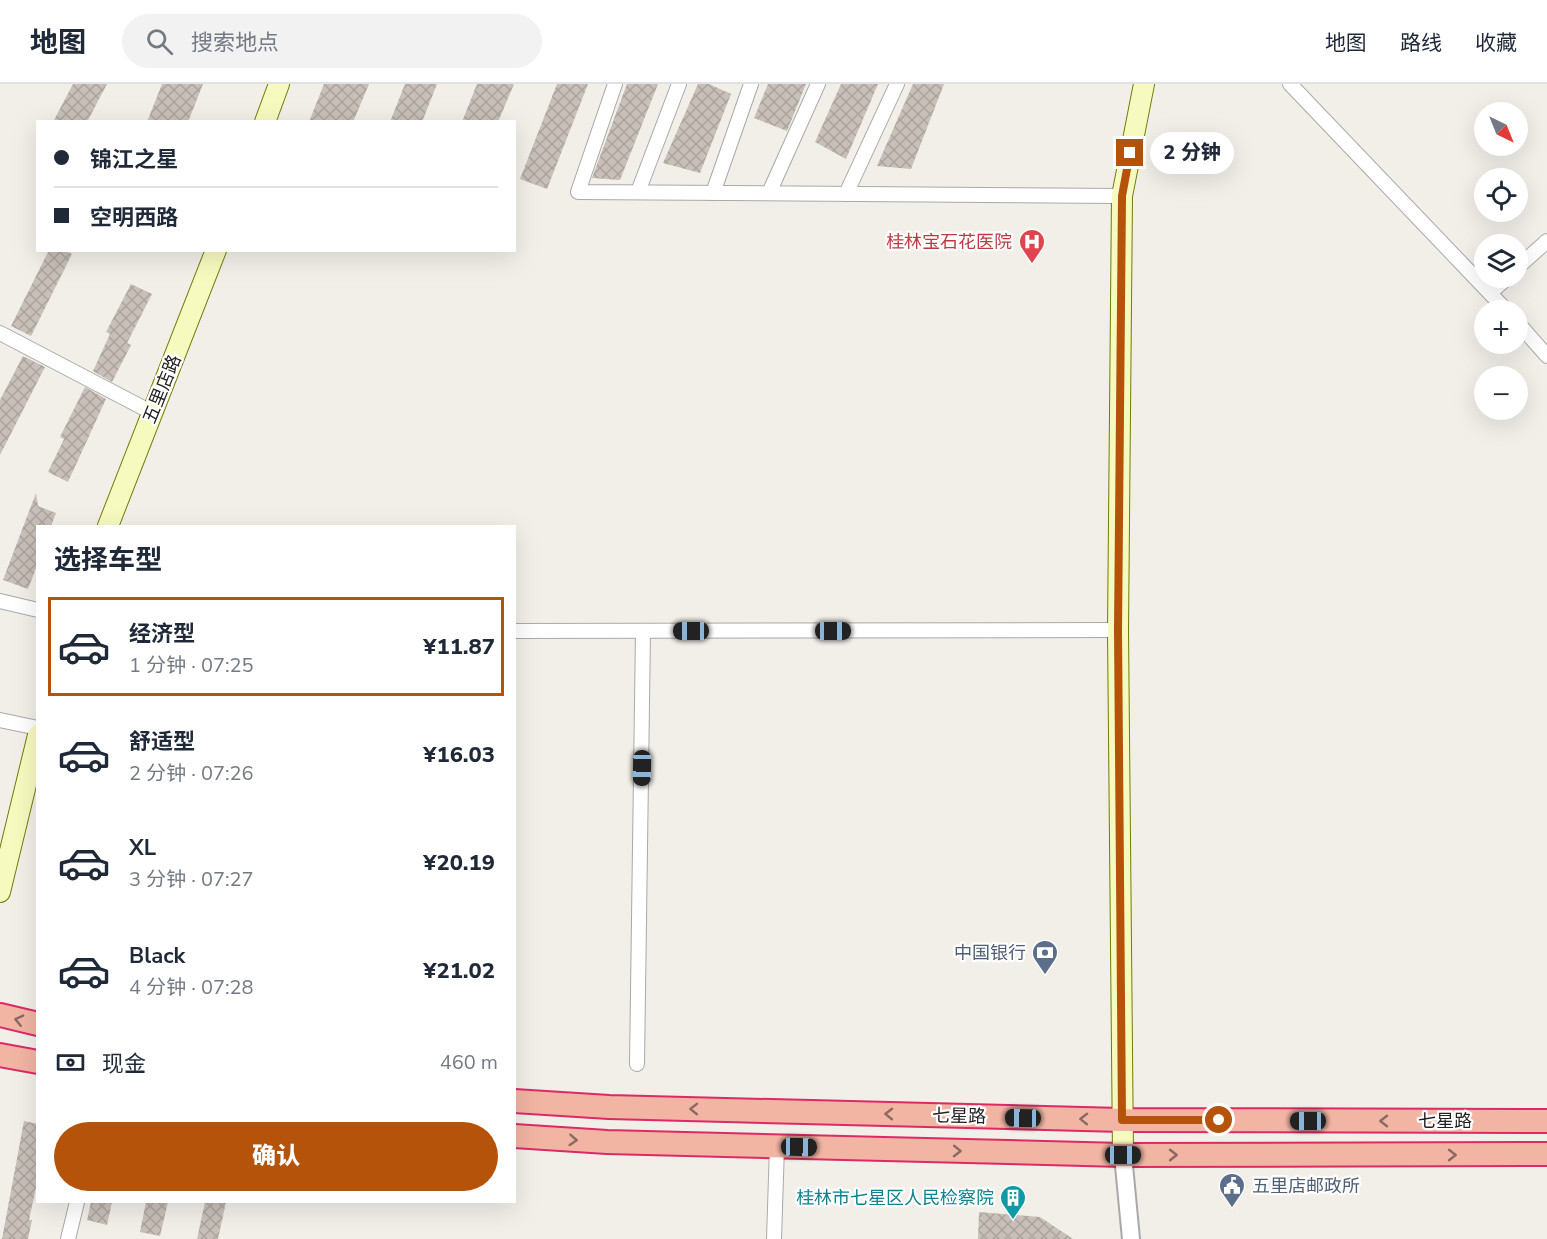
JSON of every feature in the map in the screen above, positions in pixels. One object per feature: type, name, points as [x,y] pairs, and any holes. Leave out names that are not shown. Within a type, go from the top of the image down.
[{"type":"highway","points":[[0,1015],[36,1024]]},
{"type":"highway","points":[[0,1055],[36,1062]]},
{"type":"highway","name":"七星路","points":[[516,1101],[609,1107],[1122,1120],[1547,1121]]},
{"type":"highway","name":"七星路","points":[[516,1136],[607,1142],[1123,1155],[1547,1154]]},
{"type":"main road","points":[[266,120],[279,84]]},
{"type":"main road","points":[[1123,1155],[1118,630],[1122,196],[1144,84]]},
{"type":"main road","name":"五里店路","points":[[108,525],[215,252]]},
{"type":"main road","points":[[0,892],[36,743]]},
{"type":"street","points":[[615,84],[578,192],[1122,196]]},
{"type":"street","points":[[638,192],[679,84]]},
{"type":"street","points":[[713,193],[751,84]]},
{"type":"street","points":[[769,193],[818,84]]},
{"type":"street","points":[[846,194],[897,84]]},
{"type":"street","points":[[1290,84],[1497,300]]},
{"type":"street","points":[[1528,258],[1547,241]]},
{"type":"street","points":[[1490,293],[1496,288]]},
{"type":"street","points":[[0,333],[153,412]]},
{"type":"street","points":[[1528,334],[1547,356]]},
{"type":"street","points":[[0,601],[36,610]]},
{"type":"street","points":[[516,631],[1118,630]]},
{"type":"street","points":[[638,1064],[643,631]]},
{"type":"street","points":[[0,720],[36,728]]},
{"type":"street","points":[[774,1239],[777,1146]]},
{"type":"street","points":[[1123,1155],[1131,1239]]},
{"type":"street","points":[[69,1239],[77,1203]]},
{"type":"building","points":[[73,84],[107,84],[88,120],[54,120]]},
{"type":"building","points":[[162,84],[203,84],[189,120],[148,120]]},
{"type":"building","points":[[324,84],[369,84],[354,120],[310,120]]},
{"type":"building","points":[[405,84],[437,84],[423,120],[391,120]]},
{"type":"building","points":[[477,84],[514,84],[499,120],[463,120]]},
{"type":"building","points":[[557,84],[588,84],[547,189],[520,179]]},
{"type":"building","points":[[627,84],[658,84],[620,180],[592,178]]},
{"type":"building","points":[[698,84],[709,84],[731,94],[700,173],[663,163]]},
{"type":"building","points":[[768,84],[806,84],[787,131],[754,118]]},
{"type":"building","points":[[841,84],[878,84],[846,159],[815,142]]},
{"type":"building","points":[[913,84],[944,84],[911,169],[877,166]]},
{"type":"building","points":[[48,252],[72,254],[31,336],[11,326]]},
{"type":"building","points":[[131,284],[152,294],[127,343],[131,345],[112,382],[93,371],[110,334],[106,332]]},
{"type":"building","points":[[23,356],[45,367],[0,455],[0,400]]},
{"type":"building","points":[[85,387],[106,399],[68,482],[48,472],[64,439],[60,437]]},
{"type":"building","points":[[36,493],[38,506],[56,513],[51,525],[36,525],[36,568],[28,589],[3,580]]},
{"type":"building","points":[[24,1121],[36,1124],[36,1187],[29,1220],[32,1220],[28,1239],[2,1239]]},
{"type":"building","points":[[91,1203],[112,1203],[107,1225],[87,1220]]},
{"type":"building","points":[[146,1203],[168,1203],[160,1236],[140,1232]]},
{"type":"building","points":[[205,1203],[226,1203],[218,1239],[197,1239]]},
{"type":"building","name":"桂林市七星区人民检察院","points":[[979,1212],[1040,1217],[1073,1239],[978,1239]]},
{"type":"place","name":"桂林宝石花医院","points":[[1032,265]]},
{"type":"place","name":"中国银行","points":[[1045,976]]},
{"type":"place","name":"五里店邮政所","points":[[1232,1209]]},
{"type":"place","name":"桂林市七星区人民检察院","points":[[1013,1221]]},
{"type":"route","points":[[1130,153],[1122,196],[1118,630],[1122,1120],[1219,1120]]}]
